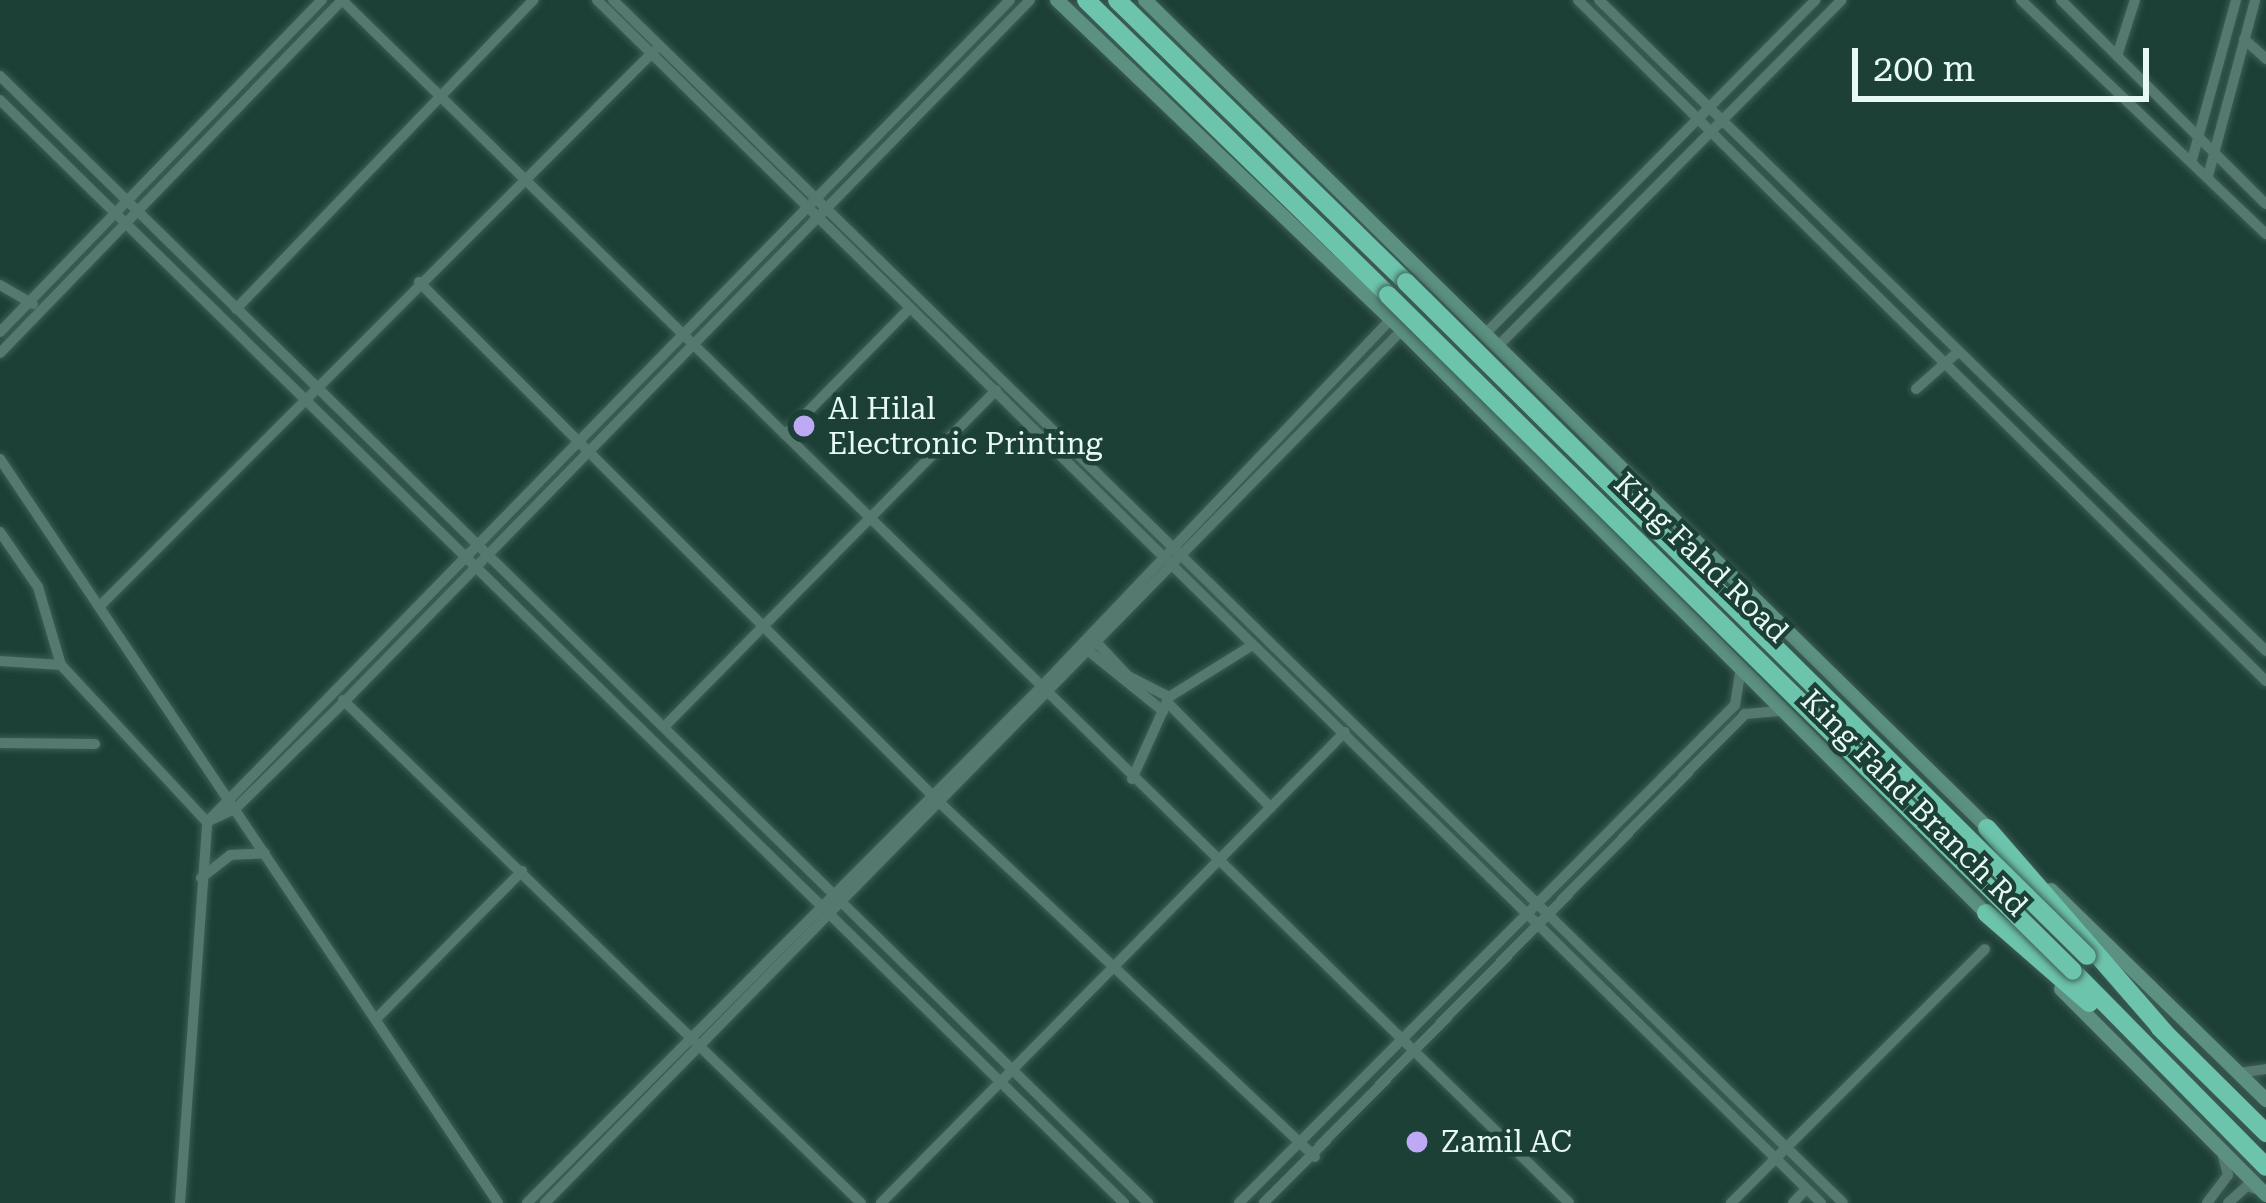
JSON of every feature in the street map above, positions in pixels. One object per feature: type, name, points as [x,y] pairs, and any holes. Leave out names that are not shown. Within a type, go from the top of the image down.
[{"type":"highway","name":"King Fahd Road","points":[[1086,0],[2080,963],[2165,1033],[2266,1133]]},
{"type":"highway","name":"King Fahd Road","points":[[1117,0],[1406,282],[2080,963],[2182,1085],[2266,1167]]},
{"type":"highway","points":[[1987,828],[2165,1033]]},
{"type":"highway","points":[[1986,913],[2182,1085]]},
{"type":"main road","name":"King Fahd Branch Rd","points":[[1057,0],[1741,665],[2264,1194]]},
{"type":"main road","name":"King Fahd Branch Rd","points":[[1145,0],[2266,1100]]},
{"type":"main road","points":[[1564,493],[1676,585],[1701,586],[1710,576],[1706,563],[1634,481]]},
{"type":"street","points":[[0,332],[322,0]]},
{"type":"street","points":[[0,353],[342,0],[785,435],[866,522],[1569,1203]]},
{"type":"street","points":[[226,320],[533,0]]},
{"type":"street","points":[[597,0],[656,49],[1003,383],[1250,646],[1346,729]]},
{"type":"street","points":[[614,0],[806,208]]},
{"type":"street","points":[[231,803],[476,538],[686,342],[934,87],[1010,0]]},
{"type":"street","points":[[934,87],[1030,0]]},
{"type":"street","points":[[1578,0],[2266,680]]},
{"type":"street","points":[[1599,0],[2266,651]]},
{"type":"street","points":[[1487,332],[1815,0]]},
{"type":"street","points":[[1499,346],[1842,0]]},
{"type":"street","points":[[2021,0],[2266,234]]},
{"type":"street","points":[[2061,0],[2266,204]]},
{"type":"street","points":[[2117,56],[2135,0]]},
{"type":"street","points":[[2192,160],[2236,0]]},
{"type":"street","points":[[2208,176],[2255,0]]},
{"type":"street","points":[[2244,39],[2266,59]]},
{"type":"street","points":[[100,606],[523,176],[656,49]]},
{"type":"street","points":[[0,76],[476,538],[1148,1203]]},
{"type":"street","points":[[15,91],[2,102],[466,551],[1124,1203]]},
{"type":"street","points":[[85,182],[97,171]]},
{"type":"street","points":[[180,1203],[206,822],[345,701],[476,561],[589,452],[806,208],[819,207]]},
{"type":"street","points":[[819,207],[908,310],[992,394],[1172,560],[1530,906],[1821,1203]]},
{"type":"street","points":[[419,282],[936,798],[1315,1157]]},
{"type":"street","points":[[0,285],[41,311]]},
{"type":"street","points":[[785,435],[908,310]]},
{"type":"street","points":[[545,1203],[836,896],[1043,693],[1396,325]]},
{"type":"street","points":[[1916,389],[1942,361],[1959,351]]},
{"type":"street","points":[[653,737],[1003,383]]},
{"type":"street","points":[[566,452],[589,452]]},
{"type":"street","points":[[0,459],[498,1203]]},
{"type":"street","points":[[0,532],[38,587],[61,665],[206,822]]},
{"type":"street","points":[[1043,693],[1094,648],[1172,560]]},
{"type":"street","points":[[1132,779],[1166,703],[1250,646]]},
{"type":"street","points":[[1094,648],[1166,703],[1271,808]]},
{"type":"street","points":[[0,661],[61,665]]},
{"type":"street","points":[[1239,1203],[1642,790],[1735,705],[1741,665]]},
{"type":"street","points":[[332,689],[861,1203]]},
{"type":"street","points":[[1264,1203],[1315,1157],[1413,1050],[1745,714],[1782,711]]},
{"type":"street","points":[[881,1203],[1346,729]]},
{"type":"street","points":[[0,743],[95,744]]},
{"type":"street","points":[[1642,790],[1654,802]]},
{"type":"street","points":[[201,878],[230,855],[265,854]]},
{"type":"street","points":[[376,1019],[522,872]]},
{"type":"street","points":[[1542,918],[1843,1203]]},
{"type":"street","points":[[1731,1203],[1985,949]]},
{"type":"street","points":[[1470,967],[1483,980]]},
{"type":"street","points":[[527,1203],[696,1041]]},
{"type":"street","points":[[2238,1073],[2266,1069]]},
{"type":"street","points":[[2207,1203],[2228,1175],[2222,1153]]},
{"type":"street","points":[[2230,1202],[2247,1186],[2264,1194]]},
{"type":"street","points":[[1793,1203],[1806,1189]]},
{"type":"place","name":"Al Hilal Electronic Printing","points":[[804,426]]},
{"type":"place","name":"Zamil AC","points":[[1417,1142]]}]
